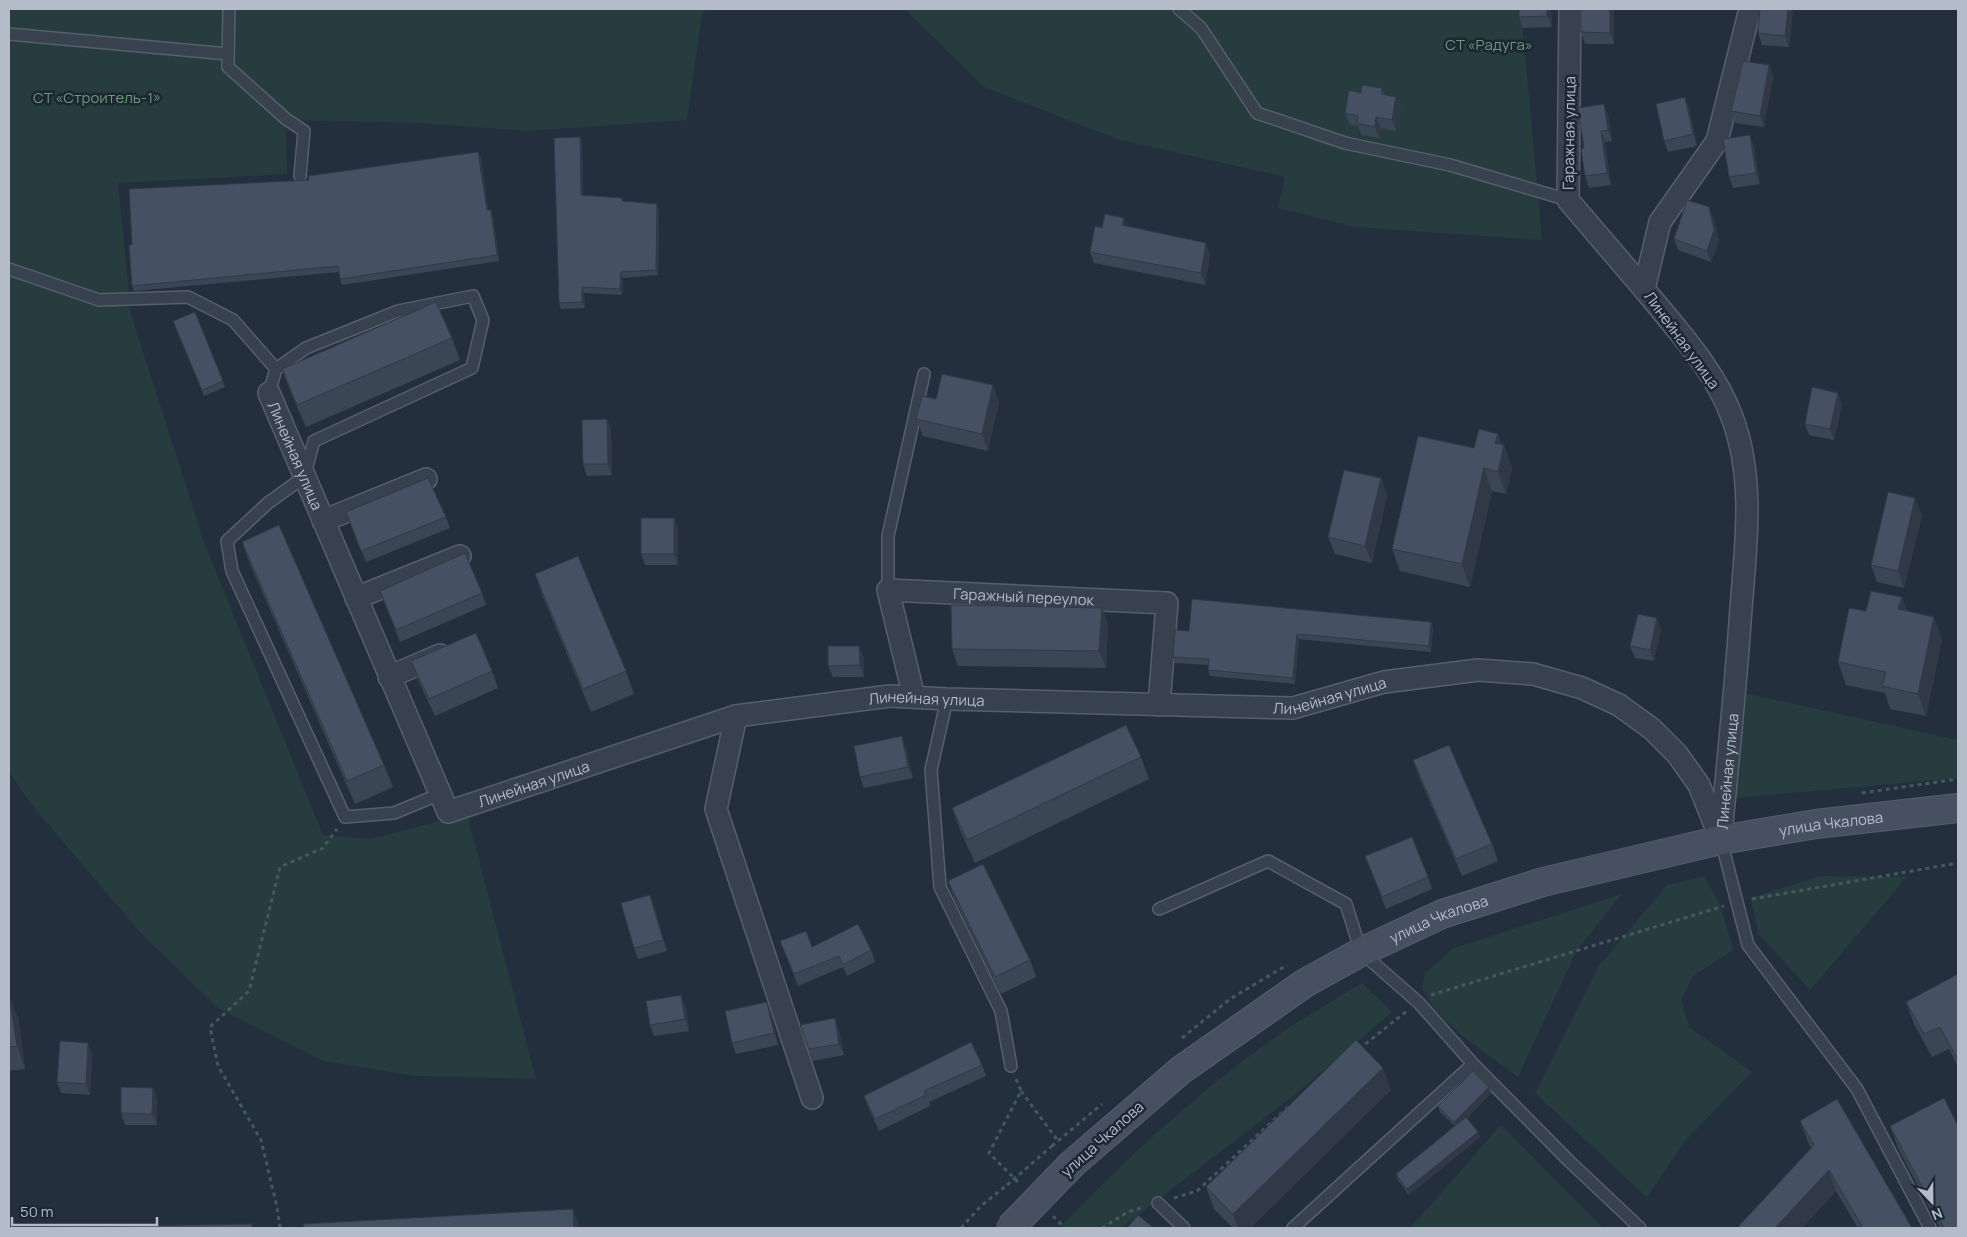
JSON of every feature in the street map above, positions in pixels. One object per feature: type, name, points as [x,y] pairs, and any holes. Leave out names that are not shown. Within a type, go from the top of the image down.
[{"type":"main road","name":"улица Чкалова","points":[[1010,1228],[1072,1164],[1181,1070],[1305,983],[1362,952],[1442,914],[1543,882],[1720,840],[1816,824],[1958,808]]},
{"type":"street","name":"Гаражная улица","points":[[1570,9],[1568,200],[1644,289]]},
{"type":"street","name":"Линейная улица","points":[[1720,840],[1734,704],[1748,485],[1743,451],[1732,415],[1714,380],[1644,289],[1660,222],[1717,141],[1750,9]]},
{"type":"street","name":"Линейная улица","points":[[269,393],[448,812],[736,716],[890,696],[1293,708],[1384,682],[1478,670],[1533,674],[1582,688],[1619,705],[1652,728],[1677,754],[1698,785],[1720,840]]},
{"type":"street","points":[[323,520],[426,478]]},
{"type":"street","points":[[356,598],[460,556]]},
{"type":"street","points":[[888,590],[914,697]]},
{"type":"street","name":"Гаражный переулок","points":[[888,590],[1167,603],[1158,705]]},
{"type":"street","points":[[390,677],[458,647]]},
{"type":"street","points":[[736,716],[716,809],[812,1098]]},
{"type":"lane","points":[[229,9],[228,67],[286,120],[304,131],[300,176]]},
{"type":"lane","points":[[1179,9],[1201,28],[1257,113],[1345,143],[1450,165],[1568,200]]},
{"type":"lane","points":[[9,34],[228,54]]},
{"type":"lane","points":[[9,269],[99,300],[188,297],[233,320],[276,369]]},
{"type":"lane","points":[[269,393],[276,369],[306,348],[398,311],[473,296],[483,320],[472,368],[314,440],[304,477],[268,503],[227,541],[232,570],[345,818],[394,813],[440,794]]},
{"type":"lane","points":[[888,590],[888,536],[924,374]]},
{"type":"lane","points":[[946,699],[931,770],[940,887],[1001,1011],[1011,1066]]},
{"type":"lane","points":[[1720,840],[1748,945],[1857,1089],[1930,1228]]},
{"type":"lane","points":[[1159,909],[1268,861],[1346,904],[1362,952],[1419,1003],[1472,1064],[1569,1161],[1640,1228]]},
{"type":"lane","points":[[1293,1228],[1472,1064]]},
{"type":"lane","points":[[1158,1203],[1184,1228]]},
{"type":"path","points":[[280,1228],[261,1140],[218,1066],[210,1027],[249,990],[280,867],[323,848],[345,818]]},
{"type":"path","points":[[1356,1052],[1432,994],[1736,902],[1958,863]]},
{"type":"path","points":[[1011,1066],[1021,1091],[1058,1141]]},
{"type":"path","points":[[1021,1091],[989,1153],[1024,1187]]},
{"type":"path","points":[[1102,1228],[1128,1212],[1196,1191],[1290,1106]]},
{"type":"path","points":[[961,1228],[981,1206],[1052,1146]]},
{"type":"path","points":[[1051,1214],[1065,1228]]},
{"type":"green space","name":"СТ «Строитель-1»","points":[[9,9],[707,9],[702,15],[687,120],[527,131],[417,123],[286,120],[287,174],[118,183],[131,314],[205,545],[323,835],[370,839],[467,814],[536,1079],[415,1076],[324,1061],[218,1008],[138,930],[31,804],[9,772]]},
{"type":"green space","name":"СТ «Радуга»","points":[[905,9],[1521,9],[1542,240],[1355,227],[1278,208],[1285,177],[1117,139],[984,87]]},
{"type":"green space","points":[[1744,693],[1958,740],[1958,778],[1736,798]]},
{"type":"green space","points":[[1704,876],[1720,904],[1733,950],[1693,976],[1681,1000],[1689,1027],[1752,1072],[1684,1142],[1647,1197],[1535,1093],[1598,967],[1666,886]]},
{"type":"green space","points":[[1820,876],[1907,877],[1810,990],[1758,933],[1751,898]]},
{"type":"green space","points":[[1622,894],[1577,950],[1518,1077],[1461,1035],[1434,1009],[1422,988],[1425,973],[1454,948]]},
{"type":"green space","points":[[1362,983],[1392,1012],[1293,1096],[1121,1228],[1059,1228],[1139,1149],[1224,1076],[1284,1031]]},
{"type":"green space","points":[[1501,1125],[1603,1228],[1410,1228]]},
{"type":"building","points":[[1519,9],[1547,9],[1547,16],[1519,17]]},
{"type":"building","points":[[1581,9],[1610,9],[1610,33],[1581,32]]},
{"type":"building","points":[[1760,9],[1788,9],[1785,36],[1758,33]]},
{"type":"building","points":[[1743,61],[1769,65],[1760,116],[1731,111]]},
{"type":"building","points":[[1362,85],[1382,88],[1381,94],[1396,97],[1392,120],[1376,117],[1375,127],[1357,123],[1358,116],[1345,113],[1349,90],[1361,93]]},
{"type":"building","points":[[1685,97],[1693,134],[1664,141],[1656,104]]},
{"type":"building","points":[[1604,104],[1608,130],[1601,131],[1607,173],[1585,176],[1581,149],[1584,148],[1578,108]]},
{"type":"building","points":[[1750,135],[1756,173],[1729,177],[1723,139]]},
{"type":"building","points":[[580,137],[581,195],[622,198],[622,201],[657,204],[656,270],[621,272],[620,289],[582,287],[582,302],[559,303],[554,138]]},
{"type":"building","points":[[478,152],[487,210],[491,210],[497,255],[340,279],[338,266],[132,286],[129,245],[132,245],[129,189],[309,180],[308,176]]},
{"type":"building","points":[[1687,200],[1709,207],[1714,230],[1707,251],[1674,239]]},
{"type":"building","points":[[1105,214],[1124,218],[1122,225],[1206,243],[1201,273],[1090,252],[1095,226],[1102,228]]},
{"type":"building","points":[[436,302],[452,338],[297,405],[282,369]]},
{"type":"building","points":[[195,312],[223,381],[202,390],[173,321]]},
{"type":"building","points":[[942,374],[993,385],[982,434],[916,419],[922,396],[936,399]]},
{"type":"building","points":[[1812,387],[1838,393],[1830,429],[1805,424]]},
{"type":"building","points":[[607,419],[608,464],[583,464],[582,420]]},
{"type":"building","points":[[1479,429],[1498,434],[1495,443],[1504,445],[1498,472],[1484,468],[1462,564],[1392,549],[1418,436],[1474,448]]},
{"type":"building","points":[[1344,470],[1381,478],[1365,546],[1328,537]]},
{"type":"building","points":[[428,478],[446,517],[361,551],[346,512]]},
{"type":"building","points":[[1888,492],[1915,498],[1898,571],[1871,565]]},
{"type":"building","points":[[641,518],[674,518],[674,554],[641,554]]},
{"type":"building","points":[[279,525],[384,765],[347,781],[242,542]]},
{"type":"building","points":[[465,553],[482,593],[396,630],[380,591]]},
{"type":"building","points":[[578,556],[626,671],[583,689],[535,574]]},
{"type":"building","points":[[1871,591],[1902,597],[1898,609],[1934,617],[1918,694],[1882,686],[1886,672],[1838,662],[1849,608],[1866,611]]},
{"type":"building","points":[[1192,599],[1431,622],[1429,646],[1297,634],[1293,678],[1208,670],[1209,659],[1173,657],[1175,630],[1189,631]]},
{"type":"building","points":[[951,605],[1102,608],[1099,651],[952,649]]},
{"type":"building","points":[[1638,614],[1657,618],[1650,650],[1630,646]]},
{"type":"building","points":[[476,633],[492,671],[429,699],[411,661]]},
{"type":"building","points":[[828,646],[859,646],[860,665],[828,666]]},
{"type":"building","points":[[1126,725],[1141,757],[967,840],[952,808]]},
{"type":"building","points":[[902,736],[908,767],[860,777],[854,746]]},
{"type":"building","points":[[1449,745],[1492,844],[1456,859],[1413,760]]},
{"type":"building","points":[[1412,837],[1428,877],[1382,897],[1365,856]]},
{"type":"building","points":[[983,864],[1030,960],[995,977],[948,881]]},
{"type":"building","points":[[650,895],[663,940],[634,948],[621,903]]},
{"type":"building","points":[[858,924],[871,950],[843,965],[839,956],[794,974],[780,941],[806,931],[812,947]]},
{"type":"building","points":[[1958,974],[1958,1060],[1940,1027],[1924,1034],[1906,1002]]},
{"type":"building","points":[[9,995],[17,1046],[9,1047]]},
{"type":"building","points":[[681,995],[685,1019],[650,1025],[646,1001]]},
{"type":"building","points":[[767,1002],[774,1033],[732,1043],[725,1011]]},
{"type":"building","points":[[835,1018],[839,1044],[809,1049],[800,1025]]},
{"type":"building","points":[[1356,1040],[1383,1068],[1233,1214],[1206,1187]]},
{"type":"building","points":[[60,1041],[88,1043],[86,1084],[57,1082]]},
{"type":"building","points":[[971,1042],[982,1065],[924,1091],[926,1095],[875,1119],[864,1096]]},
{"type":"building","points":[[1473,1071],[1489,1087],[1454,1122],[1438,1106]]},
{"type":"building","points":[[121,1087],[153,1088],[152,1114],[121,1113]]},
{"type":"building","points":[[1944,1098],[1958,1126],[1958,1228],[1944,1228],[1890,1126]]},
{"type":"building","points":[[1837,1099],[1912,1228],[1863,1228],[1829,1170],[1775,1228],[1737,1228],[1814,1145],[1800,1121]]},
{"type":"building","points":[[1466,1117],[1478,1132],[1407,1189],[1396,1174]]},
{"type":"building","points":[[573,1209],[574,1228],[304,1228],[303,1224]]},
{"type":"building","points":[[1138,1215],[1154,1228],[1127,1228]]},
{"type":"building","points":[[252,1224],[252,1228],[9,1228]]}]
